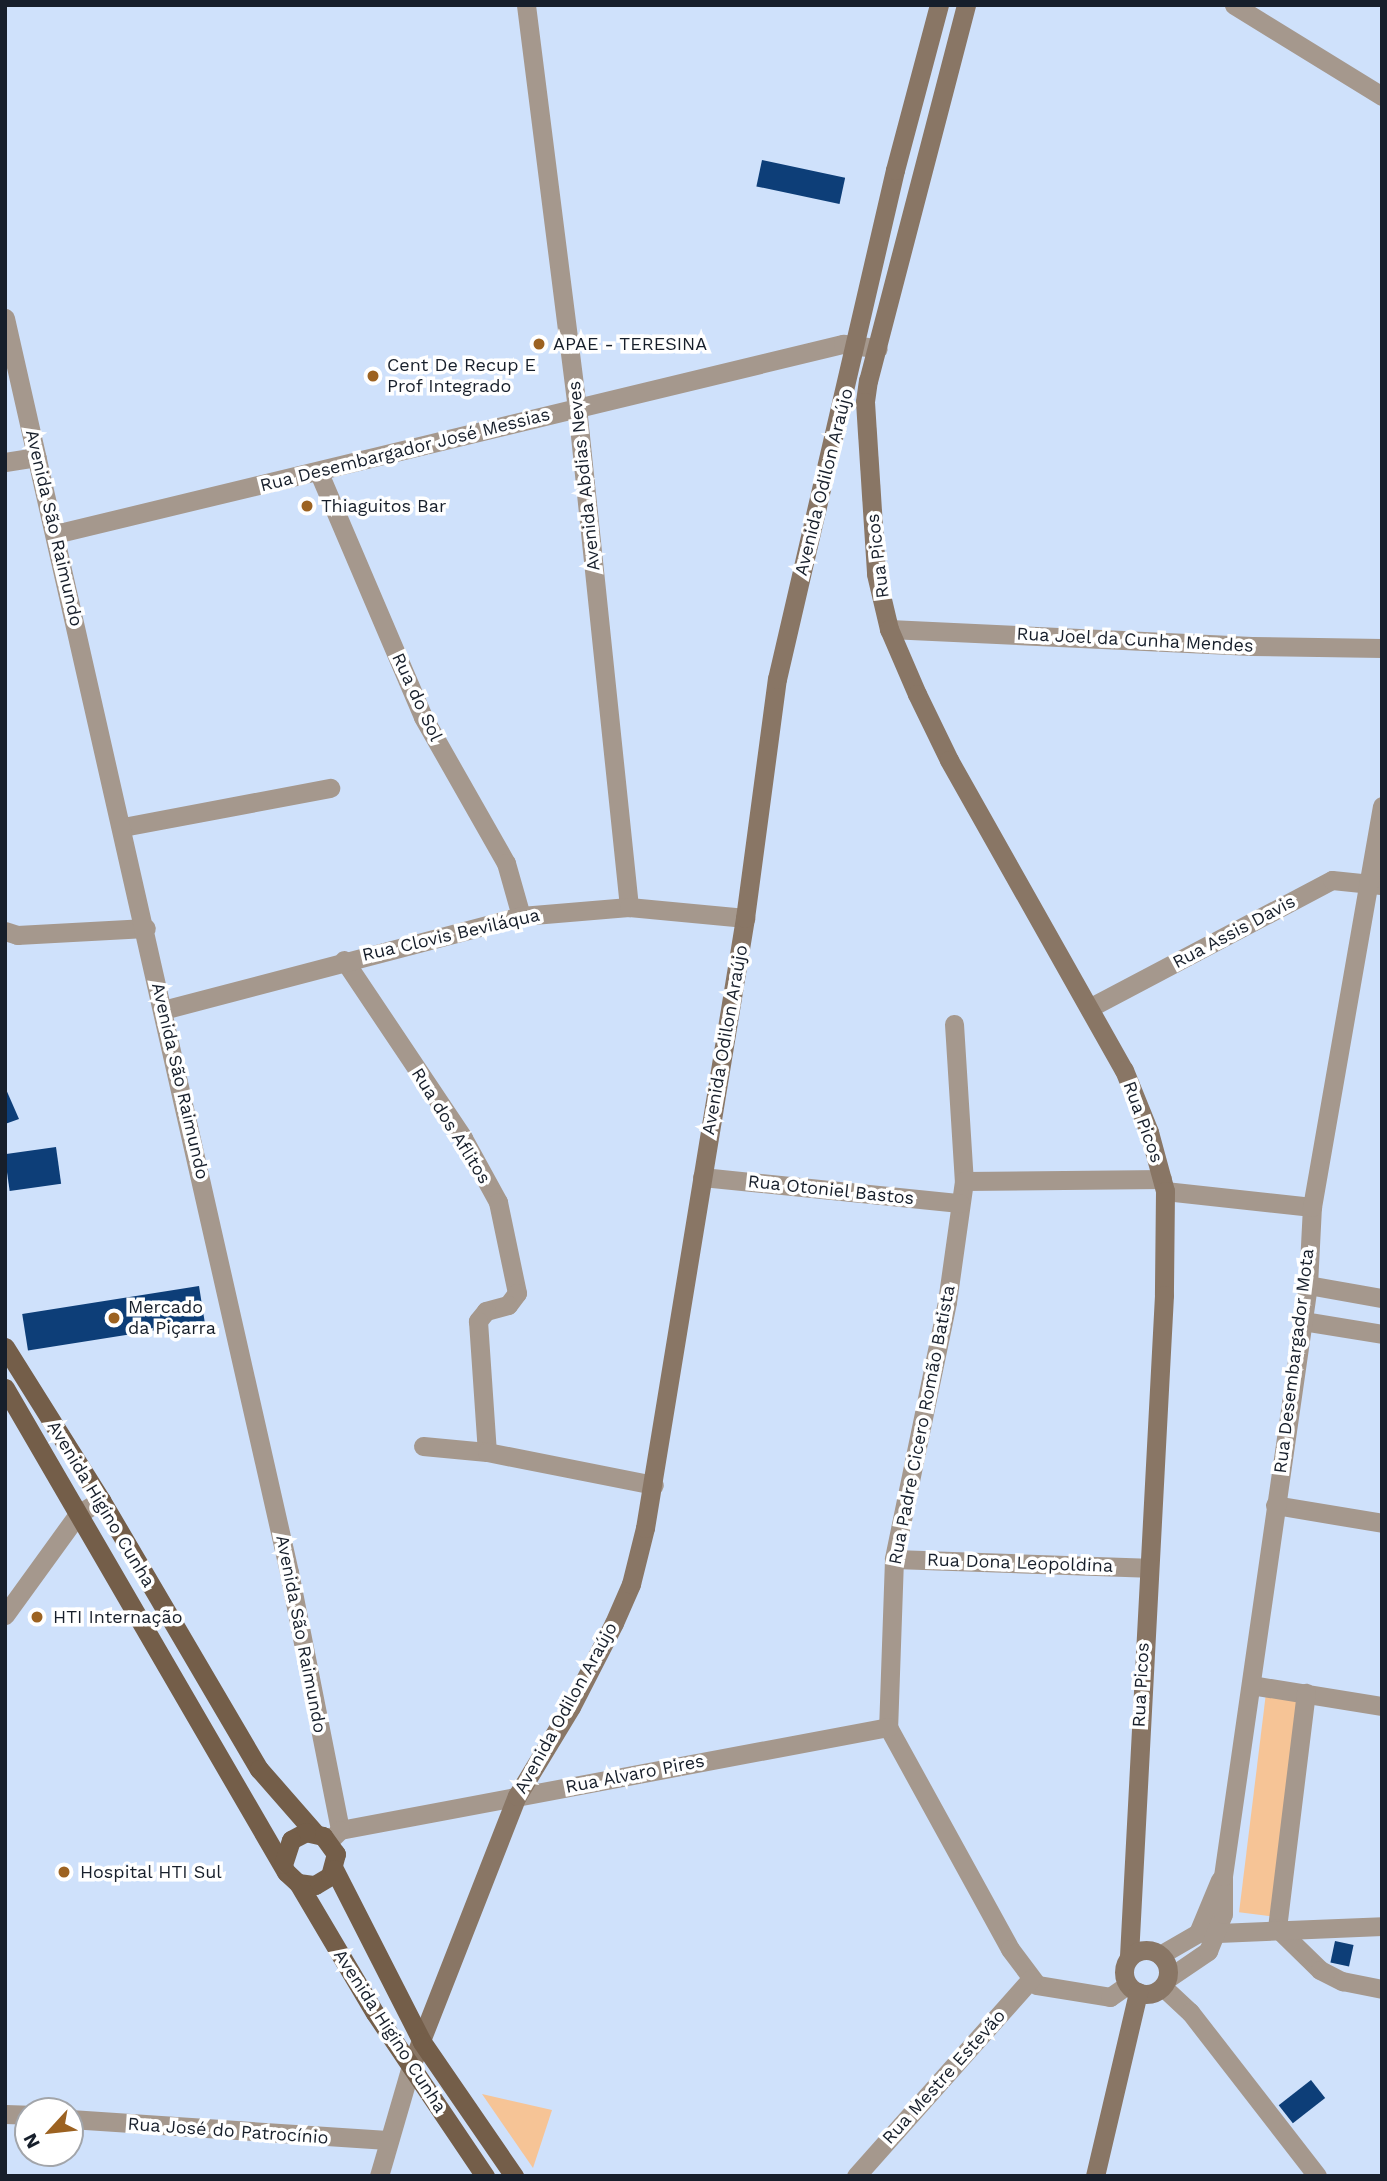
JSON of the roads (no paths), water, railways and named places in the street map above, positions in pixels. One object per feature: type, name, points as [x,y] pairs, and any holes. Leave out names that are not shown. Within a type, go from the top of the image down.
[{"type":"main road","name":"Avenida Odilon Araújo","points":[[422,2042],[517,1796],[571,1707],[631,1584],[654,1485],[746,918],[776,679],[857,346],[895,170],[939,5]]},
{"type":"main road","points":[[878,348],[966,5]]},
{"type":"main road","name":"Rua Picos","points":[[878,348],[865,402],[876,574],[889,629],[949,761],[1091,1007],[1138,1102],[1164,1185],[1164,1295],[1147,1567],[1129,1957]]},
{"type":"main road","name":"Avenida Higino Cunha","points":[[5,1347],[101,1500],[259,1769],[328,1835]]},
{"type":"main road","name":"Avenida Higino Cunha","points":[[5,1388],[283,1864]]},
{"type":"main road","points":[[328,1835],[335,1854],[334,1869],[315,1885],[298,1883],[283,1864],[291,1840],[328,1835]]},
{"type":"main road","name":"Avenida Higino Cunha","points":[[334,1869],[369,1946],[422,2042],[514,2176]]},
{"type":"main road","name":"Avenida Higino Cunha","points":[[298,1883],[411,2066],[485,2176]]},
{"type":"main road","points":[[1144,1949],[1160,1955],[1165,1983],[1155,1992],[1133,1988],[1123,1976],[1129,1957],[1144,1949]]},
{"type":"main road","points":[[1096,2176],[1133,1988]]},
{"type":"main road","points":[[411,2066],[422,2042]]},
{"type":"street","name":"Avenida Abdias Neves","points":[[526,5],[578,407],[629,907]]},
{"type":"street","points":[[1234,5],[1382,96]]},
{"type":"street","name":"Avenida São Raimundo","points":[[5,318],[228,1286],[328,1835]]},
{"type":"street","name":"Rua Desembargador José Messias","points":[[55,534],[319,473],[578,407],[843,344],[878,348]]},
{"type":"street","points":[[5,462],[37,457]]},
{"type":"street","name":"Rua do Sol","points":[[319,473],[423,717],[506,863],[521,916]]},
{"type":"street","name":"Rua Joel da Cunha Mendes","points":[[889,629],[1252,646],[1382,648]]},
{"type":"street","points":[[123,827],[330,788]]},
{"type":"street","name":"Rua Desembargador Mota","points":[[1165,1983],[1199,1960],[1217,1933],[1225,1895],[1223,1876],[1308,1285],[1312,1207],[1375,884],[1382,806]]},
{"type":"street","name":"Rua Assis Davis","points":[[1091,1007],[1332,880],[1375,884]]},
{"type":"street","name":"Rua Clovis Beviláqua","points":[[163,1010],[344,960],[521,916],[629,907],[746,918]]},
{"type":"street","points":[[5,930],[17,934],[146,928]]},
{"type":"street","name":"Rua dos Aflitos","points":[[344,960],[463,1138],[498,1202],[517,1293],[508,1305],[486,1311],[478,1321],[487,1452]]},
{"type":"street","name":"Rua Padre Cicero Romão Batista","points":[[888,1727],[894,1559],[947,1301],[964,1181],[954,1024]]},
{"type":"street","name":"Rua Otoniel Bastos","points":[[702,1177],[960,1203]]},
{"type":"street","points":[[964,1181],[1164,1185],[1312,1207]]},
{"type":"street","points":[[1308,1285],[1382,1298]]},
{"type":"street","points":[[1303,1321],[1382,1334]]},
{"type":"street","points":[[423,1446],[487,1452],[654,1485]]},
{"type":"street","points":[[5,1615],[78,1514],[101,1500]]},
{"type":"street","points":[[1275,1506],[1382,1523]]},
{"type":"street","name":"Rua Dona Leopoldina","points":[[894,1559],[1147,1567]]},
{"type":"street","points":[[1251,1685],[1382,1706]]},
{"type":"street","points":[[1277,1928],[1306,1693]]},
{"type":"street","points":[[888,1727],[1010,1949],[1031,1979],[1045,1989],[1104,1997],[1133,1988]]},
{"type":"street","name":"Rua Alvaro Pires","points":[[328,1835],[517,1796],[888,1727]]},
{"type":"street","name":"Rua Desembargador Mota","points":[[1160,1955],[1198,1933],[1223,1876]]},
{"type":"street","points":[[1217,1933],[1277,1928],[1382,1926]]},
{"type":"street","points":[[1277,1928],[1320,1970],[1342,1981],[1382,1989]]},
{"type":"street","name":"Rua Mestre Estevão","points":[[856,2176],[1031,1979]]},
{"type":"street","points":[[1165,1983],[1317,2176]]},
{"type":"street","points":[[379,2176],[387,2140],[411,2066]]},
{"type":"street","name":"Rua José do Patrocínio","points":[[84,2120],[387,2140]]},
{"type":"place","name":"APAE - TERESINA","points":[[539,344]]},
{"type":"place","name":"Cent De Recup E Prof Integrado","points":[[373,376]]},
{"type":"place","name":"Thiaguitos Bar","points":[[307,506]]},
{"type":"place","name":"Mercado da Piçarra","points":[[114,1318]]},
{"type":"place","name":"HTI Internação","points":[[37,1617]]},
{"type":"place","name":"Hospital HTI Sul","points":[[64,1872]]}]
